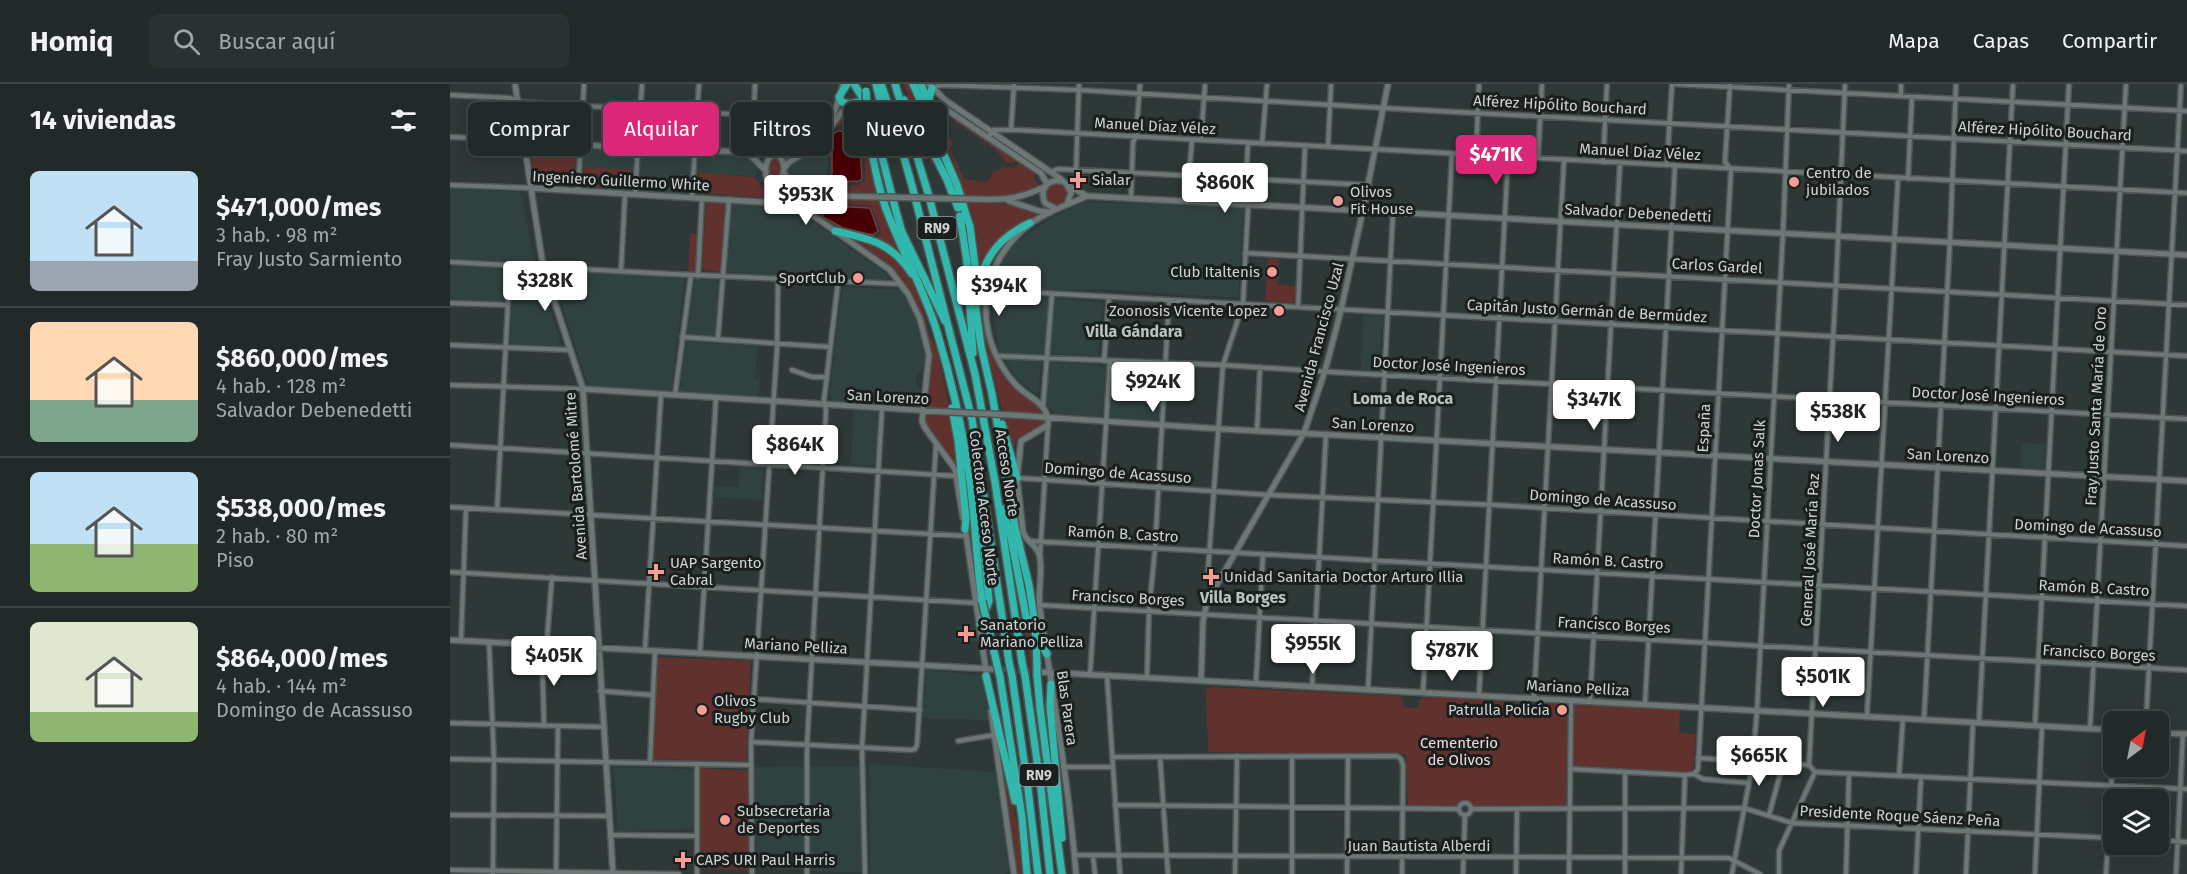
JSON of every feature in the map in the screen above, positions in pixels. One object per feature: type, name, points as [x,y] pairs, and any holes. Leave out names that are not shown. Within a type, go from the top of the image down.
[{"type":"highway","points":[[844,102],[839,97],[845,84]]},
{"type":"highway","points":[[854,84],[866,102]]},
{"type":"highway","points":[[878,84],[882,102]]},
{"type":"highway","name":"Acceso Norte","points":[[878,84],[894,121],[972,419],[1012,676],[1038,874]]},
{"type":"highway","points":[[896,84],[905,102]]},
{"type":"highway","name":"Acceso Norte","points":[[896,84],[928,193],[975,374],[995,482],[1041,789],[1050,874]]},
{"type":"highway","name":"Colectora Acceso Norte","points":[[913,84],[923,102]]},
{"type":"highway","points":[[921,84],[925,102]]},
{"type":"highway","points":[[924,102],[930,86]]},
{"type":"highway","name":"Colectora Acceso Norte","points":[[873,156],[881,194],[891,222],[924,294],[943,352],[969,474],[979,602],[1000,677],[1013,757],[1027,874]]},
{"type":"highway","points":[[882,156],[902,232],[950,331]]},
{"type":"highway","points":[[935,156],[959,212],[967,262],[975,374]]},
{"type":"highway","name":"Colectora Acceso Norte","points":[[943,156],[957,185],[970,227],[975,261],[978,323],[1006,466],[1014,527],[1029,585],[1035,624],[1040,708],[1063,874]]},
{"type":"highway","points":[[978,323],[981,280],[988,259],[1004,239],[1030,224]]},
{"type":"highway","points":[[835,231],[887,246],[906,265],[924,294]]},
{"type":"highway","points":[[943,352],[958,440],[966,518],[965,533]]},
{"type":"highway","points":[[989,382],[996,396],[1017,478]]},
{"type":"highway","points":[[995,482],[1011,538],[1026,616],[1047,654]]},
{"type":"highway","points":[[980,624],[989,601],[981,519],[985,498]]},
{"type":"highway","points":[[986,672],[1024,845]]},
{"type":"highway","points":[[1051,684],[1050,706],[1063,874]]},
{"type":"street","name":"Avenida Bartolomé Mitre","points":[[515,84],[516,100]]},
{"type":"street","points":[[583,102],[584,84]]},
{"type":"street","points":[[641,102],[642,84]]},
{"type":"street","points":[[698,102],[699,84]]},
{"type":"street","points":[[754,102],[755,84]]},
{"type":"street","points":[[1076,171],[1079,84]]},
{"type":"street","points":[[1131,198],[1133,142],[1136,137],[1140,84]]},
{"type":"street","points":[[1201,140],[1205,84]]},
{"type":"street","points":[[1262,144],[1268,84]]},
{"type":"street","points":[[1328,147],[1331,84]]},
{"type":"street","name":"Avenida Francisco Uzal","points":[[1201,681],[1204,614],[1210,597],[1304,433],[1325,371],[1364,210],[1388,84]]},
{"type":"street","points":[[1476,155],[1479,84]]},
{"type":"street","points":[[1538,158],[1542,84]]},
{"type":"street","points":[[1603,162],[1607,84]]},
{"type":"street","points":[[1667,165],[1673,84],[2187,111]]},
{"type":"street","name":"Doctor Jonas Salk","points":[[1731,874],[1753,761],[1757,710],[1789,84]]},
{"type":"street","name":"General José María Paz","points":[[1809,765],[1839,236],[1845,84]]},
{"type":"street","points":[[1901,84],[1901,96]]},
{"type":"street","points":[[1924,719],[1950,242],[1956,84]]},
{"type":"street","points":[[1966,874],[1970,779],[1986,594],[2013,84]]},
{"type":"street","points":[[2035,725],[2069,84]]},
{"type":"street","name":"Fray Justo Santa María de Oro","points":[[2090,728],[2126,84]]},
{"type":"street","points":[[2147,711],[2181,84]]},
{"type":"street","points":[[1011,130],[1014,85]]},
{"type":"street","name":"Alférez Hipólito Bouchard","points":[[930,86],[1014,85],[1541,117],[2187,151]]},
{"type":"street","points":[[930,86],[1041,173],[1045,186],[1043,200],[1054,210]]},
{"type":"street","name":"España","points":[[1694,774],[1698,769],[1731,169],[1725,162],[1730,86]]},
{"type":"street","points":[[450,95],[538,102]]},
{"type":"street","points":[[832,116],[839,97]]},
{"type":"street","points":[[1908,178],[1912,97]]},
{"type":"street","points":[[771,186],[779,183],[788,163],[806,153],[822,139],[844,110]]},
{"type":"street","points":[[947,110],[1051,172],[1065,184],[1071,193],[1066,205],[1030,224],[1010,242],[999,257],[986,290],[988,327],[996,356],[1016,385],[1043,406]]},
{"type":"street","name":"Manuel Díaz Vélez","points":[[990,135],[997,129],[2187,194]]},
{"type":"street","points":[[450,137],[468,138]]},
{"type":"street","points":[[1187,200],[1192,140]]},
{"type":"street","points":[[1208,571],[1223,364],[1243,304],[1248,143]]},
{"type":"street","points":[[1299,307],[1305,146]]},
{"type":"street","points":[[1423,692],[1452,154]]},
{"type":"street","name":"Avenida Bartolomé Mitre","points":[[525,156],[543,266],[584,389],[600,691],[613,874]]},
{"type":"street","points":[[578,192],[580,156]]},
{"type":"street","points":[[635,195],[637,156]]},
{"type":"street","points":[[692,198],[695,156]]},
{"type":"street","points":[[753,156],[766,171]]},
{"type":"street","points":[[771,156],[767,162],[766,171],[767,180],[771,186],[890,270],[918,313],[929,358],[923,424],[953,465],[956,476],[979,602],[994,735],[1014,874]]},
{"type":"street","points":[[779,156],[783,161],[788,181],[795,187],[809,193],[827,196],[1008,200],[1028,195],[1055,180],[1065,184]]},
{"type":"street","points":[[1479,695],[1508,157]]},
{"type":"street","points":[[1534,698],[1564,160]]},
{"type":"street","points":[[1590,701],[1620,163]]},
{"type":"street","points":[[1645,704],[1675,165]]},
{"type":"street","points":[[1051,172],[1058,169],[1368,185]]},
{"type":"street","points":[[1867,715],[1898,178]]},
{"type":"street","name":"Salvador Debenedetti","points":[[1065,184],[1087,196]]},
{"type":"street","name":"Ingeniero Guillermo White","points":[[450,185],[729,200],[790,201]]},
{"type":"street","points":[[621,271],[625,194]]},
{"type":"street","points":[[790,201],[827,196]]},
{"type":"street","name":"Salvador Debenedetti","points":[[1066,205],[1087,196],[1187,200],[2187,255]]},
{"type":"street","points":[[698,276],[702,198]]},
{"type":"street","points":[[718,338],[729,200]]},
{"type":"street","points":[[1008,200],[1039,212],[1054,210]]},
{"type":"street","points":[[1368,690],[1393,212]]},
{"type":"street","name":"Carlos Gardel","points":[[1245,253],[2187,305]]},
{"type":"street","points":[[450,262],[838,283],[901,284]]},
{"type":"street","points":[[497,510],[510,265]]},
{"type":"street","points":[[675,395],[691,275]]},
{"type":"street","points":[[752,874],[751,742],[778,280]]},
{"type":"street","points":[[807,874],[807,745],[823,467],[826,405],[824,400],[838,283]]},
{"type":"street","name":"Capitán Justo Germán de Bermúdez","points":[[986,290],[2187,356]]},
{"type":"street","points":[[1040,559],[1048,422],[1043,406],[1052,294]]},
{"type":"street","points":[[1104,361],[1109,297]]},
{"type":"street","points":[[1147,678],[1149,611],[1155,549],[1169,300]]},
{"type":"street","points":[[450,303],[508,305]]},
{"type":"street","points":[[682,337],[830,347]]},
{"type":"street","points":[[450,345],[570,350]]},
{"type":"street","name":"Doctor José Ingenieros","points":[[996,356],[1165,364],[1223,364],[1384,375],[2187,419]]},
{"type":"street","points":[[1090,675],[1110,361]]},
{"type":"street","points":[[1257,431],[1260,367]]},
{"type":"street","points":[[792,370],[812,377],[827,377]]},
{"type":"street","name":"San Lorenzo","points":[[450,385],[584,389],[1012,415],[1048,422],[1106,422],[2187,481]]},
{"type":"street","points":[[645,650],[661,394]]},
{"type":"street","points":[[700,652],[716,398]]},
{"type":"street","points":[[865,874],[862,748],[882,408]]},
{"type":"street","points":[[1040,559],[1037,549],[1028,541],[1023,532],[1017,478],[1021,441],[1048,422]]},
{"type":"street","points":[[1312,687],[1326,434]]},
{"type":"street","points":[[751,742],[911,750],[917,745],[924,665],[936,442]]},
{"type":"street","points":[[450,445],[956,476]]},
{"type":"street","name":"Domingo de Acassuso","points":[[1017,478],[1269,495],[1490,505],[2187,546]]},
{"type":"street","points":[[450,507],[931,535],[965,533]]},
{"type":"street","points":[[461,641],[466,508]]},
{"type":"street","name":"Ramón B. Castro","points":[[1028,541],[2187,606]]},
{"type":"street","points":[[1256,683],[1263,554]]},
{"type":"street","name":"Blas Parera","points":[[1040,559],[1039,605],[1076,874]]},
{"type":"street","points":[[450,572],[979,602]]},
{"type":"street","points":[[544,726],[542,651],[547,640],[552,577]]},
{"type":"street","name":"Francisco Borges","points":[[1039,605],[2187,670]]},
{"type":"street","name":"Mariano Pelliza","points":[[450,640],[924,665],[986,672],[993,669]]},
{"type":"street","points":[[489,642],[494,760],[493,873]]},
{"type":"street","points":[[650,762],[655,651]]},
{"type":"street","name":"Mariano Pelliza","points":[[1039,673],[2103,729]]},
{"type":"street","points":[[1107,675],[1120,874]]},
{"type":"street","points":[[600,691],[652,696]]},
{"type":"street","points":[[754,699],[920,710]]},
{"type":"street","points":[[1569,874],[1571,700]]},
{"type":"street","points":[[1899,776],[1903,718]]},
{"type":"street","points":[[450,723],[603,727]]},
{"type":"street","points":[[556,873],[558,726]]},
{"type":"street","points":[[2036,874],[2042,726]]},
{"type":"street","points":[[2169,733],[2185,734],[2176,874]]},
{"type":"street","points":[[958,741],[994,735]]},
{"type":"street","points":[[1726,760],[1727,739]]},
{"type":"street","points":[[1769,815],[1783,764],[1784,742]]},
{"type":"street","points":[[1160,756],[1168,874]]},
{"type":"street","points":[[1235,874],[1237,756]]},
{"type":"street","points":[[1292,756],[1292,874]]},
{"type":"street","points":[[1347,874],[1348,756]]},
{"type":"street","points":[[1112,757],[1397,756],[1403,765],[1402,874]]},
{"type":"street","points":[[1698,758],[1809,765],[1815,772],[2187,789]]},
{"type":"street","points":[[450,759],[751,765]]},
{"type":"street","points":[[697,764],[697,874]]},
{"type":"street","points":[[1063,767],[1113,766]]},
{"type":"street","points":[[1570,769],[1694,774],[1703,779],[1749,783]]},
{"type":"street","points":[[1624,772],[1625,874]]},
{"type":"street","points":[[1779,874],[1779,851],[1815,772]]},
{"type":"street","points":[[1846,874],[1849,774]]},
{"type":"street","points":[[1681,874],[1685,775]]},
{"type":"street","points":[[1916,874],[1921,777]]},
{"type":"street","points":[[2110,789],[2111,777]]},
{"type":"street","points":[[1459,809],[1461,804],[1468,805],[1471,809],[1465,815]]},
{"type":"street","points":[[1115,805],[1459,809]]},
{"type":"street","name":"Presidente Roque Sáenz Peña","points":[[1471,809],[1744,808],[1792,823],[2103,838]]},
{"type":"street","points":[[1459,809],[1460,813],[1465,815]]},
{"type":"street","points":[[1516,874],[1517,810]]},
{"type":"street","points":[[450,815],[610,816]]},
{"type":"street","points":[[1463,874],[1465,815]]},
{"type":"street","points":[[611,835],[697,836]]},
{"type":"street","points":[[2169,841],[2187,842]]},
{"type":"street","name":"Juan Bautista Alberdi","points":[[1075,855],[1292,858],[1730,858],[1760,874]]},
{"type":"street","points":[[2106,874],[2109,855]]},
{"type":"street","points":[[1093,856],[1095,874]]},
{"type":"street","points":[[450,870],[493,873],[679,874]]},
{"type":"shaded area","points":[[844,131],[844,156],[861,156],[862,179],[859,181],[838,182],[832,178],[834,133]]},
{"type":"shaded area","points":[[591,147],[603,148],[603,156],[719,156],[719,154],[748,156],[761,170],[756,169],[756,176],[696,173],[694,194],[580,190],[537,183],[533,156],[591,156]]},
{"type":"shaded area","points":[[802,156],[828,156],[826,182],[823,186],[829,193],[803,189],[789,179],[787,173],[789,165]]},
{"type":"shaded area","points":[[450,189],[521,192],[534,261],[450,258]]},
{"type":"shaded area","points":[[1085,202],[1242,207],[1244,210],[1238,298],[1101,289],[1059,290],[992,286],[1003,257],[1012,245],[1053,217]]},
{"type":"shaded area","points":[[732,203],[792,207],[889,276],[886,282],[727,272]]},
{"type":"shaded area","points":[[829,206],[870,208],[878,231],[873,235],[843,228],[823,217],[824,208]]},
{"type":"shaded area","points":[[452,266],[506,270],[504,300],[502,302],[451,299]]},
{"type":"shaded area","points":[[516,268],[538,271],[560,346],[511,344],[514,270]]},
{"type":"shaded area","points":[[569,271],[684,278],[671,392],[590,387],[554,281],[568,277]]},
{"type":"shaded area","points":[[695,279],[718,282],[715,333],[713,335],[687,332]]},
{"type":"shaded area","points":[[843,287],[900,290],[907,301],[914,314],[925,355],[924,367],[917,373],[916,383],[921,392],[909,405],[832,401],[829,397]]},
{"type":"shaded area","points":[[995,295],[1103,302],[1098,356],[1042,353],[1038,395],[1018,380],[999,350],[991,301]]},
{"type":"shaded area","points":[[1363,315],[1383,317],[1378,371],[1361,370]]},
{"type":"shaded area","points":[[686,343],[758,346],[755,378],[759,379],[758,397],[680,391]]},
{"type":"shaded area","points":[[1049,362],[1106,366],[1102,417],[1054,413],[1046,402]]},
{"type":"shaded area","points":[[1113,366],[1127,367],[1127,382],[1138,383],[1137,395],[1159,395],[1158,421],[1109,417]]},
{"type":"shaded area","points":[[854,410],[878,414],[875,463],[872,466],[851,465]]},
{"type":"shaded area","points":[[2022,443],[2045,444],[2044,469],[2021,468]]},
{"type":"shaded area","points":[[740,466],[764,469],[762,500],[714,497],[715,486],[738,487]]},
{"type":"shaded area","name":"Sanatorio Mariano Pelliza","points":[[957,626],[977,628],[976,642],[957,641],[955,638]]},
{"type":"shaded area","points":[[927,670],[983,676],[988,720],[922,718]]},
{"type":"shaded area","points":[[869,764],[996,772],[1006,838],[1008,869],[1006,874],[870,874]]},
{"type":"shaded area","points":[[861,766],[863,873],[757,868],[754,767]]},
{"type":"shaded area","points":[[614,767],[694,769],[693,829],[618,831]]},
{"type":"green space","points":[[904,84],[910,84],[918,102],[910,102]]},
{"type":"green space","points":[[844,114],[844,124],[837,126]]},
{"type":"green space","points":[[958,119],[1017,160],[1012,164],[1006,162],[994,148],[954,121]]},
{"type":"green space","points":[[947,140],[952,140],[953,144],[950,148],[964,179],[987,183],[994,171],[1002,169],[1002,166],[1015,168],[1021,161],[1043,176],[1044,183],[1037,174],[1033,177],[1039,186],[1022,194],[1004,197],[966,196]]},
{"type":"green space","points":[[548,156],[576,156],[573,186],[535,183],[531,158],[548,158]]},
{"type":"green space","points":[[865,156],[869,156],[877,193],[829,193],[823,186],[826,182],[846,186],[861,184],[865,181]]},
{"type":"green space","points":[[928,156],[931,156],[935,161],[931,165]]},
{"type":"green space","points":[[772,158],[779,160],[781,166],[779,179],[773,184],[770,183],[768,173]]},
{"type":"green space","points":[[584,167],[632,170],[631,188],[585,187],[583,184]]},
{"type":"green space","points":[[698,173],[754,177],[773,195],[772,198],[698,193],[696,191]]},
{"type":"green space","points":[[1064,182],[1070,197],[1060,208],[1043,200],[1047,184]]},
{"type":"green space","points":[[824,199],[879,201],[902,255],[877,237],[881,231],[871,206],[819,202],[818,216],[796,201]]},
{"type":"green space","points":[[706,202],[726,204],[720,272],[702,269]]},
{"type":"green space","points":[[968,203],[1011,204],[1040,213],[1005,236],[979,274],[976,229]]},
{"type":"green space","points":[[690,234],[700,234],[698,276],[688,275]]},
{"type":"green space","points":[[848,236],[887,250],[898,259],[909,274],[920,297],[928,332],[937,347],[949,408],[928,408],[925,404],[928,342],[919,312],[895,271]]},
{"type":"green space","points":[[1012,238],[996,256],[987,276],[984,309],[989,347],[996,363],[1014,385],[1043,409],[1041,414],[1003,411],[983,327],[980,305],[987,265],[998,249]]},
{"type":"green space","name":"Club Italtenis","points":[[1268,258],[1279,259],[1277,285],[1296,286],[1295,301],[1292,303],[1265,301]]},
{"type":"green space","points":[[927,414],[950,415],[962,489],[954,462],[927,426],[925,416]]},
{"type":"green space","points":[[1004,419],[1043,420],[1045,426],[1016,438],[1014,462]]},
{"type":"green space","points":[[1020,593],[1032,632],[1035,694],[1041,739]]},
{"type":"green space","name":"Olivos Rugby Club","points":[[657,657],[751,661],[746,761],[652,759]]},
{"type":"green space","name":"Cementerio de Olivos","points":[[1212,687],[1399,696],[1404,707],[1418,708],[1419,701],[1424,697],[1478,699],[1535,705],[1536,700],[1568,701],[1566,805],[1408,806],[1406,754],[1208,752],[1206,690]]},
{"type":"green space","points":[[1577,702],[1680,709],[1679,733],[1696,734],[1693,769],[1690,772],[1572,767],[1574,705]]},
{"type":"green space","points":[[1001,751],[1018,828],[1022,874],[1017,874]]},
{"type":"green space","name":"Subsecretaria de Deportes","points":[[699,768],[755,771],[749,870],[698,869]]},
{"type":"tunnel","points":[[995,669],[1040,672]]},
{"type":"place","name":"Sialar","points":[[1078,180]]},
{"type":"place","name":"Centro de jubilados","points":[[1794,182]]},
{"type":"place","name":"Olivos Fit House","points":[[1338,201]]},
{"type":"place","name":"Club Italtenis","points":[[1272,272]]},
{"type":"place","name":"SportClub","points":[[858,278]]},
{"type":"place","name":"Zoonosis Vicente Lopez","points":[[1279,311]]},
{"type":"place","name":"UAP Sargento Cabral","points":[[656,572]]},
{"type":"place","name":"Unidad Sanitaria Doctor Arturo Illia","points":[[1211,577]]},
{"type":"place","name":"Sanatorio Mariano Pelliza","points":[[966,634]]},
{"type":"place","name":"Olivos Rugby Club","points":[[702,710]]},
{"type":"place","name":"Patrulla Policía","points":[[1562,710]]},
{"type":"place","name":"Subsecretaria de Deportes","points":[[725,820]]},
{"type":"place","name":"CAPS URI Paul Harris","points":[[683,860]]},
{"type":"district","name":"Villa Gándara","points":[[1134,331]]},
{"type":"district","name":"Loma de Roca","points":[[1403,398]]},
{"type":"district","name":"Villa Borges","points":[[1243,597]]}]
